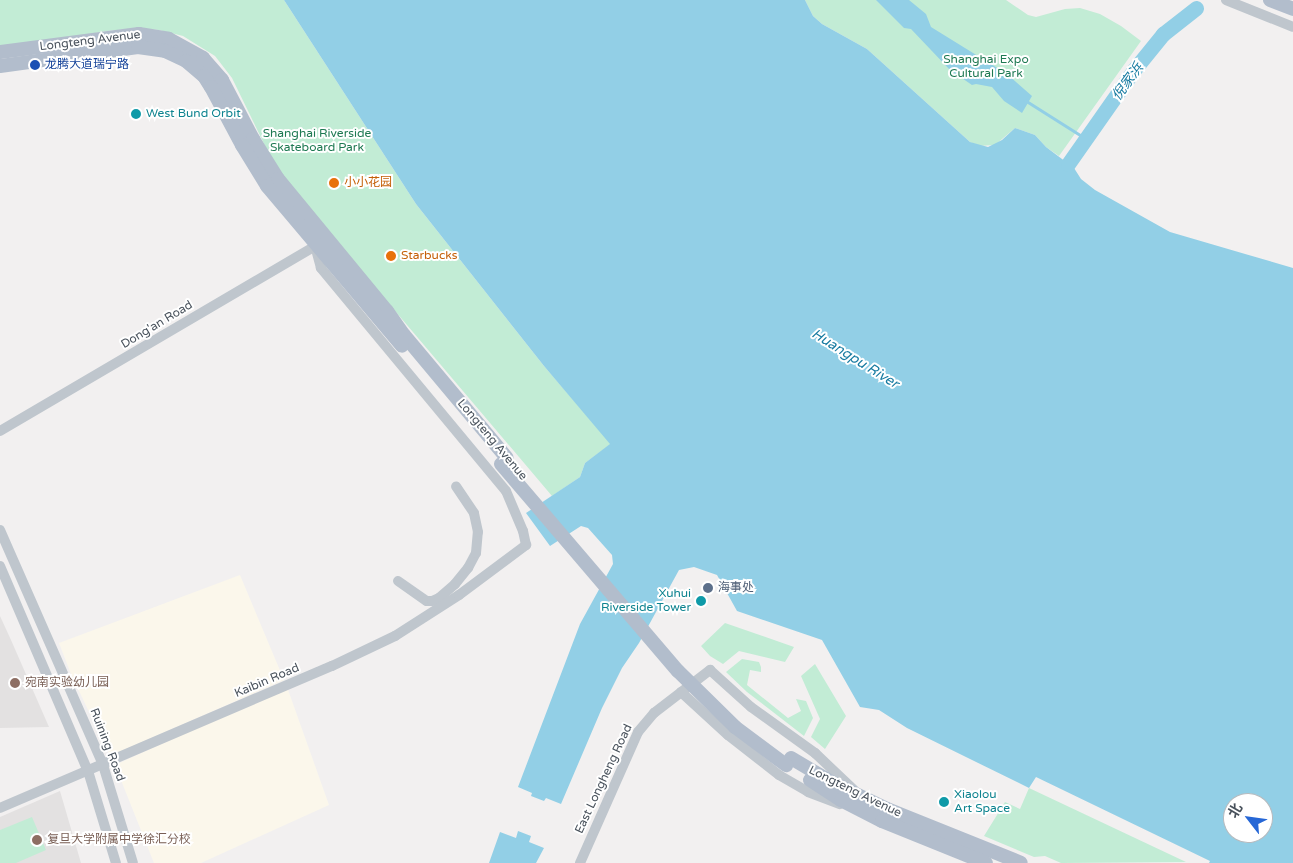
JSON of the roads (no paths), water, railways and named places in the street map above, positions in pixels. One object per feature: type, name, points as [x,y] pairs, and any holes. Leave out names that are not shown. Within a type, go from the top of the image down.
[{"type":"main road","points":[[1270,0],[1293,9]]},
{"type":"main road","name":"Longteng Avenue","points":[[0,52],[138,34],[154,35],[182,44],[203,58],[213,68],[264,159],[321,242],[672,665],[735,727],[788,762],[910,833],[986,863]]},
{"type":"main road","name":"Longteng Avenue","points":[[0,66],[138,47],[165,51],[181,58],[195,68],[207,82],[254,166],[282,206],[321,242]]},
{"type":"main road","name":"Longteng Avenue","points":[[857,802],[915,821],[1021,863]]},
{"type":"street","points":[[1226,0],[1293,27]]},
{"type":"street","name":"Dong'an Road","points":[[0,431],[321,242]]},
{"type":"street","name":"Kaibin Road","points":[[0,808],[332,666],[395,636],[459,595],[526,545],[524,531],[506,491],[322,268],[321,242]]},
{"type":"street","points":[[398,580],[427,601],[432,601],[439,598],[455,584],[468,568],[476,553],[478,532],[474,513],[456,486]]},
{"type":"street","name":"Ruining Road","points":[[0,530],[103,765],[133,863]]},
{"type":"street","points":[[0,566],[88,771],[116,863]]},
{"type":"street","name":"East Longheng Road","points":[[580,863],[638,732],[654,713],[710,670],[770,722],[815,753],[857,802]]},
{"type":"street","points":[[681,692],[728,736],[779,775],[824,798],[857,802]]},
{"type":"water","name":"Huangpu River","points":[[284,0],[805,0],[813,16],[822,24],[867,49],[970,142],[988,147],[1002,140],[1015,128],[1035,135],[1046,147],[1074,168],[1081,179],[1095,190],[1170,232],[1293,268],[1293,863],[1209,863],[1210,861],[1036,777],[1029,788],[907,728],[879,710],[860,707],[822,640],[737,611],[717,575],[694,567],[679,570],[639,643],[622,668],[602,708],[561,804],[546,798],[544,801],[531,796],[532,793],[518,787],[580,624],[613,564],[612,555],[588,528],[581,526],[550,546],[526,513],[580,477],[585,463],[610,444],[544,366],[416,204]]},
{"type":"water","points":[[876,0],[909,0],[926,14],[931,27],[1007,74],[1032,96],[1022,113],[1004,101],[992,87],[972,85],[950,70],[911,29],[904,28]]},
{"type":"water","points":[[518,831],[531,836],[529,842],[544,848],[536,863],[489,863],[500,832],[516,838]]},
{"type":"waterway","name":"倪家浜","points":[[1068,164],[1133,71],[1163,34],[1196,8]]},
{"type":"waterway","points":[[1025,100],[1085,138]]},
{"type":"place","name":"龙腾大道瑞宁路","points":[[35,65]]},
{"type":"place","name":"West Bund Orbit","points":[[136,114]]},
{"type":"place","name":"小小花园","points":[[334,183]]},
{"type":"place","name":"Starbucks","points":[[391,256]]},
{"type":"place","name":"海事处","points":[[708,588]]},
{"type":"place","name":"Xuhui Riverside Tower","points":[[701,601]]},
{"type":"place","name":"宛南实验幼儿园","points":[[15,683]]},
{"type":"place","name":"Xiaolou Art Space","points":[[944,802]]},
{"type":"place","name":"复旦大学附属中学徐汇分校","points":[[37,840]]},
{"type":"park label","name":"Shanghai Expo Cultural Park","points":[[986,67]]},
{"type":"park label","name":"Shanghai Riverside Skateboard Park","points":[[317,141]]}]
